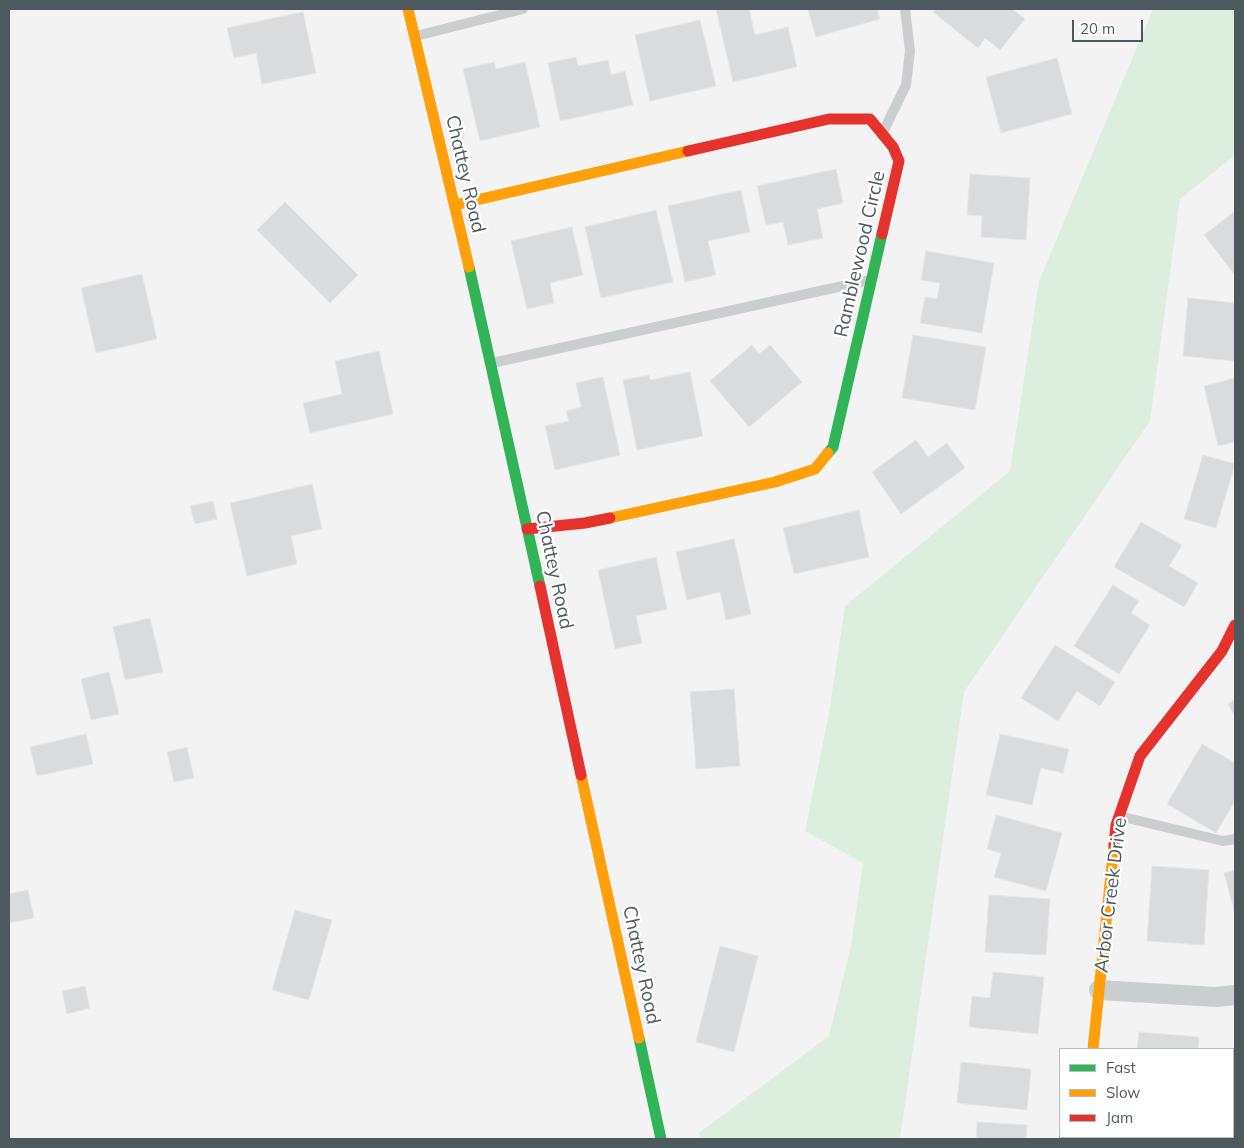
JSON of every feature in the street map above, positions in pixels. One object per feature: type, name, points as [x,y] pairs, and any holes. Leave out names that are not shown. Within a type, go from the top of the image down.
[{"type":"street","name":"Chattey Road","points":[[408,9],[491,364],[661,1139]]},
{"type":"street","name":"Ramblewood Circle","points":[[455,205],[829,119],[870,119],[894,147],[899,161],[833,447],[815,470],[775,482],[585,523],[527,529]]},
{"type":"street","name":"Arbor Creek Drive","points":[[1093,1048],[1116,825],[1119,816],[1140,756],[1222,651],[1235,625]]},
{"type":"street","points":[[1099,990],[1216,997],[1235,994]]},
{"type":"lane","points":[[415,36],[523,9]]},
{"type":"lane","points":[[882,134],[906,85],[910,51],[905,9]]},
{"type":"lane","points":[[491,364],[872,279]]},
{"type":"lane","points":[[1119,816],[1223,841],[1235,839]]},
{"type":"green space","points":[[1153,9],[1235,9],[1235,155],[1180,199],[1150,421],[964,692],[900,1139],[701,1139],[699,1133],[829,1036],[851,946],[863,863],[805,831],[829,713],[845,606],[1010,471],[1039,281]]},
{"type":"building","points":[[716,9],[749,9],[755,35],[788,27],[797,67],[733,82]]},
{"type":"building","points":[[808,9],[877,9],[880,19],[816,37]]},
{"type":"building","points":[[936,9],[1012,9],[1025,19],[1000,50],[985,38],[978,48],[933,12]]},
{"type":"building","points":[[303,12],[316,73],[262,84],[256,53],[234,58],[227,28]]},
{"type":"building","points":[[700,20],[716,86],[650,101],[635,35]]},
{"type":"building","points":[[576,57],[578,66],[608,60],[611,75],[625,71],[633,105],[560,121],[548,63]]},
{"type":"building","points":[[1057,58],[1072,114],[1001,133],[986,77]]},
{"type":"building","points":[[494,62],[496,69],[525,62],[540,127],[480,141],[463,69]]},
{"type":"building","points":[[836,169],[843,203],[817,209],[823,238],[788,245],[783,222],[766,225],[757,186]]},
{"type":"building","points":[[970,174],[1030,178],[1026,240],[981,237],[982,216],[967,215]]},
{"type":"building","points":[[741,190],[750,232],[708,241],[716,275],[685,282],[668,206]]},
{"type":"building","points":[[285,202],[358,275],[330,303],[257,230]]},
{"type":"building","points":[[656,210],[673,282],[601,298],[585,227]]},
{"type":"building","points":[[1235,211],[1235,275],[1204,235]]},
{"type":"building","points":[[572,227],[583,275],[550,283],[554,303],[527,309],[511,241]]},
{"type":"building","points":[[926,251],[994,263],[982,333],[920,323],[925,297],[937,299],[940,283],[921,280]]},
{"type":"building","points":[[142,274],[157,339],[96,353],[81,288]]},
{"type":"building","points":[[1188,298],[1235,303],[1235,361],[1183,356]]},
{"type":"building","points":[[913,335],[986,347],[975,410],[902,398]]},
{"type":"building","points":[[752,345],[759,354],[770,345],[802,382],[749,427],[710,381]]},
{"type":"building","points":[[379,351],[393,414],[310,433],[303,403],[342,394],[335,361]]},
{"type":"building","points":[[690,372],[703,436],[637,450],[623,380],[649,375],[650,380]]},
{"type":"building","points":[[603,377],[620,455],[555,470],[545,426],[569,421],[566,411],[581,407],[576,383]]},
{"type":"building","points":[[1235,378],[1235,442],[1218,446],[1204,386]]},
{"type":"building","points":[[916,440],[928,457],[947,443],[965,468],[901,514],[872,472]]},
{"type":"building","points":[[1203,455],[1235,464],[1216,528],[1184,519]]},
{"type":"building","points":[[312,484],[322,529],[291,536],[297,564],[247,576],[230,503]]},
{"type":"building","points":[[213,501],[217,519],[195,524],[190,506]]},
{"type":"building","points":[[859,510],[869,557],[794,574],[783,528]]},
{"type":"building","points":[[1141,522],[1182,545],[1169,566],[1198,583],[1184,607],[1114,567]]},
{"type":"building","points":[[734,539],[751,614],[726,620],[720,592],[687,600],[676,552]]},
{"type":"building","points":[[656,557],[667,609],[636,616],[642,643],[615,649],[598,570]]},
{"type":"building","points":[[1113,585],[1139,601],[1131,613],[1150,625],[1119,674],[1074,646]]},
{"type":"building","points":[[150,618],[163,672],[125,680],[113,627]]},
{"type":"building","points":[[1055,645],[1115,682],[1100,706],[1077,691],[1058,721],[1021,698]]},
{"type":"building","points":[[109,672],[119,714],[91,720],[81,679]]},
{"type":"building","points":[[734,689],[740,766],[696,769],[690,692]]},
{"type":"building","points":[[1235,699],[1235,717],[1228,704]]},
{"type":"building","points":[[86,734],[93,764],[37,776],[30,747]]},
{"type":"building","points":[[1000,734],[1069,749],[1063,773],[1041,768],[1032,805],[986,795]]},
{"type":"building","points":[[1202,744],[1235,763],[1235,801],[1216,833],[1167,804]]},
{"type":"building","points":[[187,747],[194,778],[174,782],[167,752]]},
{"type":"building","points":[[996,815],[1062,833],[1046,891],[994,877],[1001,853],[987,849]]},
{"type":"building","points":[[1152,866],[1209,870],[1204,945],[1147,941]]},
{"type":"building","points":[[1235,870],[1235,914],[1224,873]]},
{"type":"building","points":[[28,890],[34,918],[9,923],[9,894]]},
{"type":"building","points":[[989,895],[1050,899],[1046,955],[985,952]]},
{"type":"building","points":[[295,910],[332,920],[309,1000],[272,990]]},
{"type":"building","points":[[720,946],[758,956],[734,1052],[696,1042]]},
{"type":"building","points":[[993,972],[1044,977],[1038,1034],[969,1027],[972,996],[990,998]]},
{"type":"building","points":[[85,986],[90,1008],[67,1014],[62,991]]},
{"type":"building","points":[[1139,1032],[1199,1037],[1198,1048],[1137,1048]]},
{"type":"building","points":[[961,1062],[1031,1069],[1027,1110],[957,1103]]},
{"type":"building","points":[[977,1122],[1027,1125],[1026,1139],[976,1139]]},
{"type":"building","points":[[1124,1138],[1175,1138],[1175,1139]]},
{"type":"traffic: fast","points":[[828,453],[833,447],[882,234]]},
{"type":"traffic: fast","points":[[469,267],[540,586]]},
{"type":"traffic: fast","points":[[639,1038],[661,1139]]},
{"type":"traffic: slow","points":[[408,9],[469,267]]},
{"type":"traffic: slow","points":[[455,205],[688,151]]},
{"type":"traffic: slow","points":[[610,518],[775,482],[815,469],[828,453]]},
{"type":"traffic: slow","points":[[581,775],[639,1038]]},
{"type":"traffic: slow","points":[[1093,1048],[1114,845]]},
{"type":"traffic: jam","points":[[688,151],[829,119],[870,119],[893,147],[899,161],[882,234]]},
{"type":"traffic: jam","points":[[527,529],[585,523],[610,518]]},
{"type":"traffic: jam","points":[[540,586],[581,775]]},
{"type":"traffic: jam","points":[[1114,845],[1116,825],[1140,756],[1222,651],[1235,625]]}]
